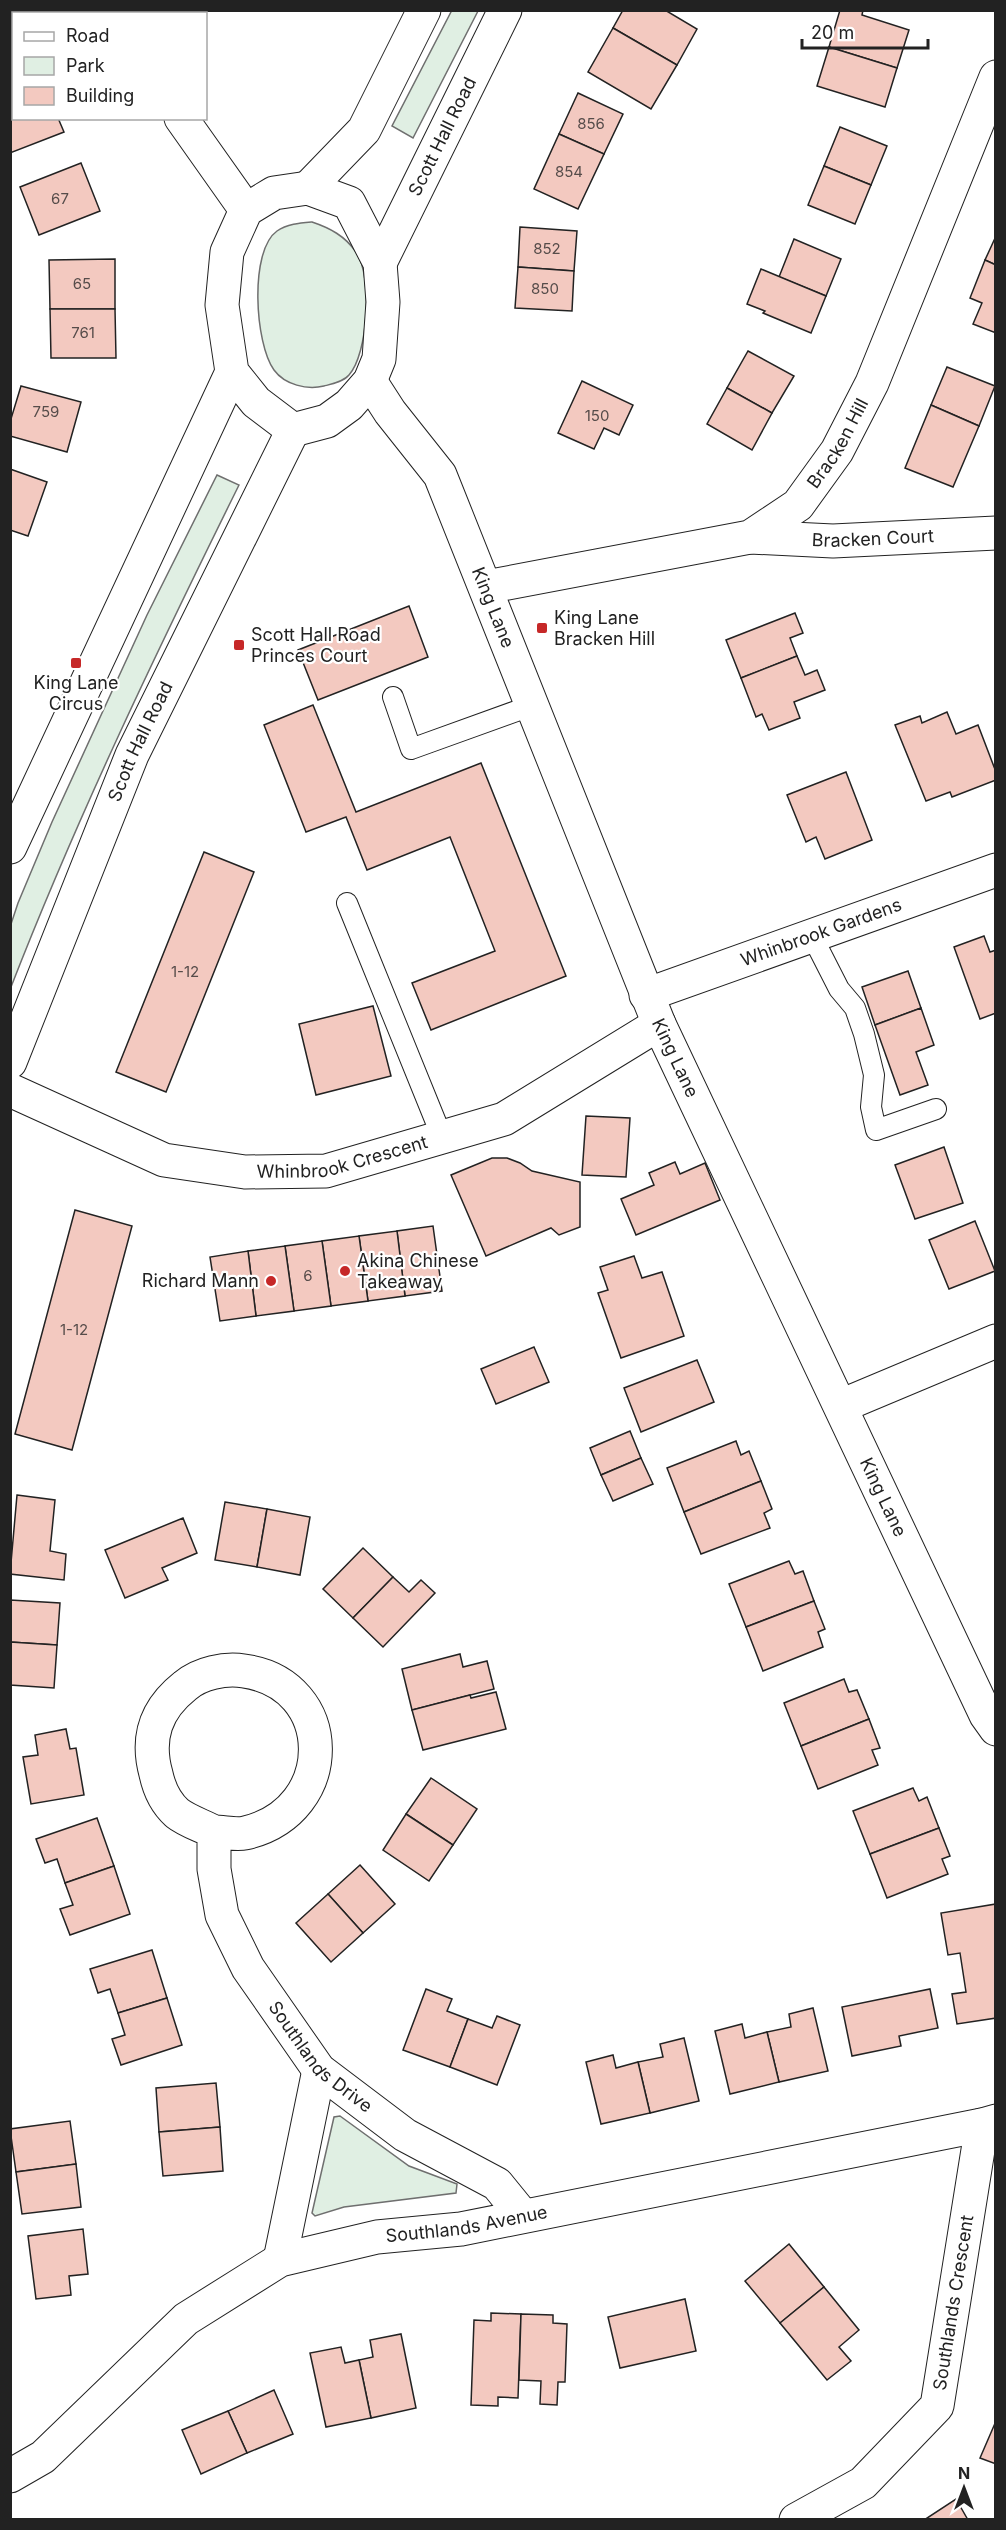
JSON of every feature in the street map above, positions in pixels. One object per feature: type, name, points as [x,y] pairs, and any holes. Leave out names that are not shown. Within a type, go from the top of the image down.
[{"type":"main road","points":[[308,188],[364,130],[424,10]]},
{"type":"main road","name":"Scott Hall Road","points":[[380,263],[505,10]]},
{"type":"main road","name":"Bracken Hill","points":[[486,587],[750,537],[798,505],[837,451],[872,384],[996,77]]},
{"type":"main road","points":[[182,120],[246,210]]},
{"type":"main road","points":[[308,188],[349,203],[380,263],[382,333],[379,359],[370,381],[349,405],[327,421],[293,430],[256,402],[232,372],[222,305],[227,252],[246,210],[274,193],[308,188]]},
{"type":"main road","points":[[10,848],[232,372]]},
{"type":"main road","name":"King Lane","points":[[370,381],[390,412],[440,475],[653,1010],[986,1715],[996,1729]]},
{"type":"main road","name":"Scott Hall Road","points":[[10,1062],[132,755],[293,430]]},
{"type":"main road","name":"Bracken Court","points":[[750,537],[833,541],[996,533]]},
{"type":"main road","name":"Whinbrook Gardens","points":[[653,1010],[812,936],[996,870]]},
{"type":"main road","name":"Whinbrook Crescent","points":[[10,1090],[164,1160],[245,1172],[326,1171],[504,1119],[653,1010]]},
{"type":"main road","points":[[841,1406],[996,1341]]},
{"type":"main road","points":[[230,1668],[258,1673],[279,1683],[300,1702],[314,1730],[316,1759],[304,1795],[285,1816],[270,1826],[243,1834],[214,1832],[177,1813],[160,1790],[150,1755],[154,1727],[170,1698],[192,1680],[230,1668]]},
{"type":"main road","name":"Southlands Drive","points":[[214,1832],[214,1869],[222,1915],[248,1968],[319,2070],[405,2135],[497,2184],[523,2216]]},
{"type":"main road","points":[[280,2260],[319,2070]]},
{"type":"main road","name":"Southlands Avenue","points":[[10,2476],[43,2457],[186,2319],[280,2260],[378,2237],[461,2229],[989,2123]]},
{"type":"main road","name":"Southlands Crescent","points":[[796,2520],[863,2483],[937,2406],[989,2123]]},
{"type":"lane","points":[[393,697],[411,749],[533,705]]},
{"type":"lane","points":[[347,903],[442,1137]]},
{"type":"lane","points":[[812,936],[839,989],[855,1008],[864,1034],[874,1075],[871,1107],[876,1130],[936,1109]]},
{"type":"green space","points":[[452,10],[478,11],[413,138],[392,126]]},
{"type":"green space","points":[[312,222],[337,233],[356,252],[365,278],[366,315],[360,350],[349,375],[341,381],[311,387],[290,383],[274,370],[263,340],[258,298],[262,258],[268,242],[277,231],[285,227]]},
{"type":"green space","points":[[217,475],[239,485],[119,734],[63,859],[11,987],[11,924],[18,903],[52,822],[147,615]]},
{"type":"green space","points":[[340,2116],[409,2166],[457,2184],[456,2193],[344,2207],[315,2216],[312,2213],[334,2117]]},
{"type":"building","points":[[623,10],[665,10],[697,29],[677,65],[613,28]]},
{"type":"building","points":[[840,10],[863,10],[862,15],[909,30],[897,68],[829,47]]},
{"type":"building","points":[[613,28],[677,65],[651,109],[588,72]]},
{"type":"building","points":[[829,47],[897,68],[885,107],[817,86]]},
{"type":"building","points":[[12,68],[12,110],[10,111],[10,69]]},
{"type":"building","points":[[578,93],[623,114],[604,154],[559,134]]},
{"type":"building","points":[[12,110],[12,120],[59,120],[64,132],[10,153],[10,111]]},
{"type":"building","points":[[840,127],[887,146],[871,185],[824,166]]},
{"type":"building","points":[[559,134],[604,154],[578,209],[534,189]]},
{"type":"building","points":[[81,163],[100,211],[39,235],[20,187]]},
{"type":"building","points":[[824,166],[871,185],[855,224],[808,205]]},
{"type":"building","points":[[520,227],[577,231],[574,271],[518,267]]},
{"type":"building","points":[[996,236],[996,265],[985,260]]},
{"type":"building","points":[[794,239],[841,259],[826,296],[779,277]]},
{"type":"building","points":[[115,259],[115,309],[50,309],[49,260]]},
{"type":"building","points":[[985,260],[996,265],[996,333],[973,324],[982,303],[970,298]]},
{"type":"building","points":[[518,267],[574,271],[572,311],[515,308]]},
{"type":"building","points":[[761,269],[826,296],[811,333],[747,304]]},
{"type":"building","points":[[50,309],[115,309],[116,358],[51,358]]},
{"type":"building","points":[[748,351],[794,376],[772,413],[727,388]]},
{"type":"building","points":[[947,367],[995,386],[979,426],[931,405]]},
{"type":"building","points":[[582,381],[633,405],[619,435],[604,428],[594,449],[558,433]]},
{"type":"building","points":[[21,386],[81,402],[67,452],[10,436],[10,422]]},
{"type":"building","points":[[727,388],[772,413],[752,450],[707,424]]},
{"type":"building","points":[[931,405],[979,426],[953,487],[905,468]]},
{"type":"building","points":[[10,469],[47,482],[28,536],[10,530]]},
{"type":"building","points":[[409,606],[428,657],[318,700],[298,650]]},
{"type":"building","points":[[795,613],[803,633],[790,638],[797,656],[741,678],[726,640]]},
{"type":"building","points":[[797,656],[805,675],[817,670],[825,690],[794,702],[800,718],[769,730],[762,714],[756,717],[741,678]]},
{"type":"building","points":[[313,705],[356,812],[481,763],[566,976],[431,1030],[412,983],[495,951],[450,837],[367,870],[346,817],[306,832],[264,725]]},
{"type":"building","points":[[947,712],[956,734],[978,725],[996,772],[996,780],[952,797],[950,792],[926,801],[895,725],[920,716],[922,723]]},
{"type":"building","points":[[846,772],[872,840],[825,859],[816,837],[806,842],[787,795]]},
{"type":"building","points":[[204,852],[254,872],[166,1092],[116,1072]]},
{"type":"building","points":[[984,936],[990,952],[996,950],[996,1013],[980,1019],[954,947]]},
{"type":"building","points":[[908,971],[921,1008],[875,1025],[862,987]]},
{"type":"building","points":[[373,1006],[391,1076],[316,1095],[299,1024]]},
{"type":"building","points":[[921,1008],[934,1045],[916,1052],[928,1085],[900,1095],[875,1025]]},
{"type":"building","points":[[586,1116],[630,1118],[626,1177],[582,1175]]},
{"type":"building","points":[[944,1147],[963,1203],[915,1219],[895,1165]]},
{"type":"building","points":[[492,1158],[507,1158],[532,1171],[580,1182],[580,1227],[559,1235],[551,1228],[486,1256],[451,1175]]},
{"type":"building","points":[[675,1162],[680,1174],[705,1163],[720,1200],[636,1235],[621,1199],[654,1185],[649,1173]]},
{"type":"building","points":[[75,1210],[132,1226],[72,1450],[15,1434]]},
{"type":"building","points":[[975,1221],[995,1271],[949,1289],[929,1240]]},
{"type":"building","points":[[433,1226],[442,1291],[405,1296],[397,1231]]},
{"type":"building","points":[[397,1231],[405,1296],[368,1301],[359,1236]]},
{"type":"building","name":"Akina Chinese Takeaway","points":[[359,1236],[368,1301],[331,1306],[322,1241]]},
{"type":"building","points":[[322,1241],[331,1306],[294,1311],[285,1246]]},
{"type":"building","name":"Richard Mann","points":[[285,1246],[294,1311],[256,1316],[248,1251]]},
{"type":"building","points":[[248,1251],[256,1316],[220,1321],[210,1257]]},
{"type":"building","points":[[634,1256],[642,1278],[662,1272],[684,1336],[621,1358],[598,1293],[608,1290],[600,1267]]},
{"type":"building","points":[[534,1347],[549,1382],[496,1404],[481,1369]]},
{"type":"building","points":[[697,1360],[714,1402],[641,1432],[624,1388]]},
{"type":"building","points":[[630,1431],[641,1458],[601,1475],[590,1448]]},
{"type":"building","points":[[736,1441],[741,1455],[749,1451],[761,1481],[684,1512],[667,1468]]},
{"type":"building","points":[[641,1458],[653,1484],[613,1501],[601,1475]]},
{"type":"building","points":[[761,1481],[772,1509],[764,1513],[770,1528],[701,1554],[684,1512]]},
{"type":"building","points":[[17,1495],[55,1500],[50,1551],[66,1554],[64,1580],[10,1574]]},
{"type":"building","points":[[225,1502],[267,1509],[257,1567],[215,1560]]},
{"type":"building","points":[[267,1509],[310,1517],[300,1575],[257,1567]]},
{"type":"building","points":[[183,1518],[197,1553],[162,1568],[168,1580],[125,1598],[105,1550]]},
{"type":"building","points":[[363,1548],[393,1577],[353,1618],[323,1589]]},
{"type":"building","points":[[789,1561],[795,1574],[803,1571],[814,1601],[746,1627],[729,1584]]},
{"type":"building","points":[[393,1577],[409,1592],[421,1580],[435,1593],[383,1647],[353,1618]]},
{"type":"building","points":[[10,1600],[60,1603],[57,1645],[10,1642]]},
{"type":"building","points":[[814,1601],[825,1629],[818,1632],[823,1647],[763,1671],[746,1627]]},
{"type":"building","points":[[10,1642],[57,1645],[54,1688],[10,1685]]},
{"type":"building","points":[[460,1654],[463,1667],[487,1661],[494,1689],[412,1710],[402,1669]]},
{"type":"building","points":[[844,1679],[849,1692],[857,1690],[869,1719],[801,1746],[784,1703]]},
{"type":"building","points":[[496,1692],[506,1729],[423,1750],[412,1710],[470,1695],[471,1698]]},
{"type":"building","points":[[869,1719],[880,1748],[872,1750],[878,1765],[818,1789],[801,1746]]},
{"type":"building","points":[[66,1729],[70,1749],[76,1748],[84,1795],[31,1804],[23,1757],[38,1755],[35,1735]]},
{"type":"building","points":[[431,1778],[477,1809],[453,1845],[406,1814]]},
{"type":"building","points":[[913,1788],[919,1801],[927,1797],[939,1828],[870,1854],[853,1811]]},
{"type":"building","points":[[406,1814],[453,1845],[429,1881],[383,1850]]},
{"type":"building","points":[[97,1818],[114,1866],[65,1883],[57,1859],[45,1863],[36,1839]]},
{"type":"building","points":[[939,1828],[950,1856],[942,1859],[948,1874],[887,1898],[870,1854]]},
{"type":"building","points":[[360,1865],[395,1904],[363,1933],[328,1894]]},
{"type":"building","points":[[114,1866],[130,1914],[70,1935],[60,1909],[73,1905],[65,1883]]},
{"type":"building","points":[[328,1894],[363,1933],[331,1962],[296,1923]]},
{"type":"building","points":[[996,1904],[996,2018],[957,2024],[952,1994],[966,1992],[960,1953],[948,1955],[941,1913]]},
{"type":"building","points":[[152,1950],[167,1998],[118,2013],[110,1989],[98,1993],[90,1969]]},
{"type":"building","points":[[426,1989],[452,1999],[447,2011],[468,2019],[450,2067],[403,2050]]},
{"type":"building","points":[[930,1989],[938,2028],[899,2036],[901,2046],[852,2056],[842,2007]]},
{"type":"building","points":[[167,1998],[182,2045],[121,2065],[112,2039],[125,2035],[118,2013]]},
{"type":"building","points":[[813,2008],[828,2071],[779,2082],[767,2032],[791,2027],[789,2014]]},
{"type":"building","points":[[497,2016],[520,2025],[497,2085],[450,2067],[468,2019],[492,2028]]},
{"type":"building","points":[[742,2024],[745,2038],[767,2032],[779,2082],[730,2094],[715,2031]]},
{"type":"building","points":[[684,2038],[699,2101],[650,2113],[638,2062],[663,2057],[660,2044]]},
{"type":"building","points":[[613,2055],[616,2068],[638,2062],[650,2113],[601,2124],[586,2062]]},
{"type":"building","points":[[216,2083],[220,2127],[159,2132],[156,2088]]},
{"type":"building","points":[[70,2121],[76,2164],[16,2172],[10,2129]]},
{"type":"building","points":[[220,2127],[223,2171],[163,2176],[159,2132]]},
{"type":"building","points":[[76,2164],[81,2207],[22,2214],[16,2172]]},
{"type":"building","points":[[83,2229],[88,2274],[69,2276],[71,2295],[36,2299],[28,2236]]},
{"type":"building","points":[[789,2244],[824,2287],[780,2323],[745,2281]]},
{"type":"building","points":[[824,2287],[859,2330],[839,2347],[851,2361],[827,2380],[780,2323]]},
{"type":"building","points":[[685,2299],[696,2351],[620,2368],[608,2317]]},
{"type":"building","points":[[491,2313],[521,2314],[518,2398],[498,2397],[498,2406],[471,2405],[474,2320],[491,2321]]},
{"type":"building","points":[[521,2314],[553,2315],[553,2323],[567,2324],[565,2382],[558,2382],[557,2405],[540,2404],[541,2381],[519,2380]]},
{"type":"building","points":[[401,2334],[416,2408],[371,2418],[359,2360],[373,2357],[370,2340]]},
{"type":"building","points":[[341,2347],[345,2363],[359,2360],[371,2418],[326,2427],[310,2353]]},
{"type":"building","points":[[274,2390],[293,2434],[247,2453],[228,2411]]},
{"type":"building","points":[[228,2411],[247,2453],[201,2474],[182,2430]]},
{"type":"building","points":[[996,2421],[996,2464],[980,2458]]},
{"type":"building","points":[[956,2499],[968,2520],[924,2520]]},
{"type":"place","name":"King Lane Bracken Hill","points":[[542,628]]},
{"type":"place","name":"Scott Hall Road Princes Court","points":[[239,645]]},
{"type":"place","name":"King Lane Circus","points":[[76,663]]},
{"type":"place","name":"Akina Chinese Takeaway","points":[[345,1271]]},
{"type":"place","name":"Richard Mann","points":[[271,1281]]}]
